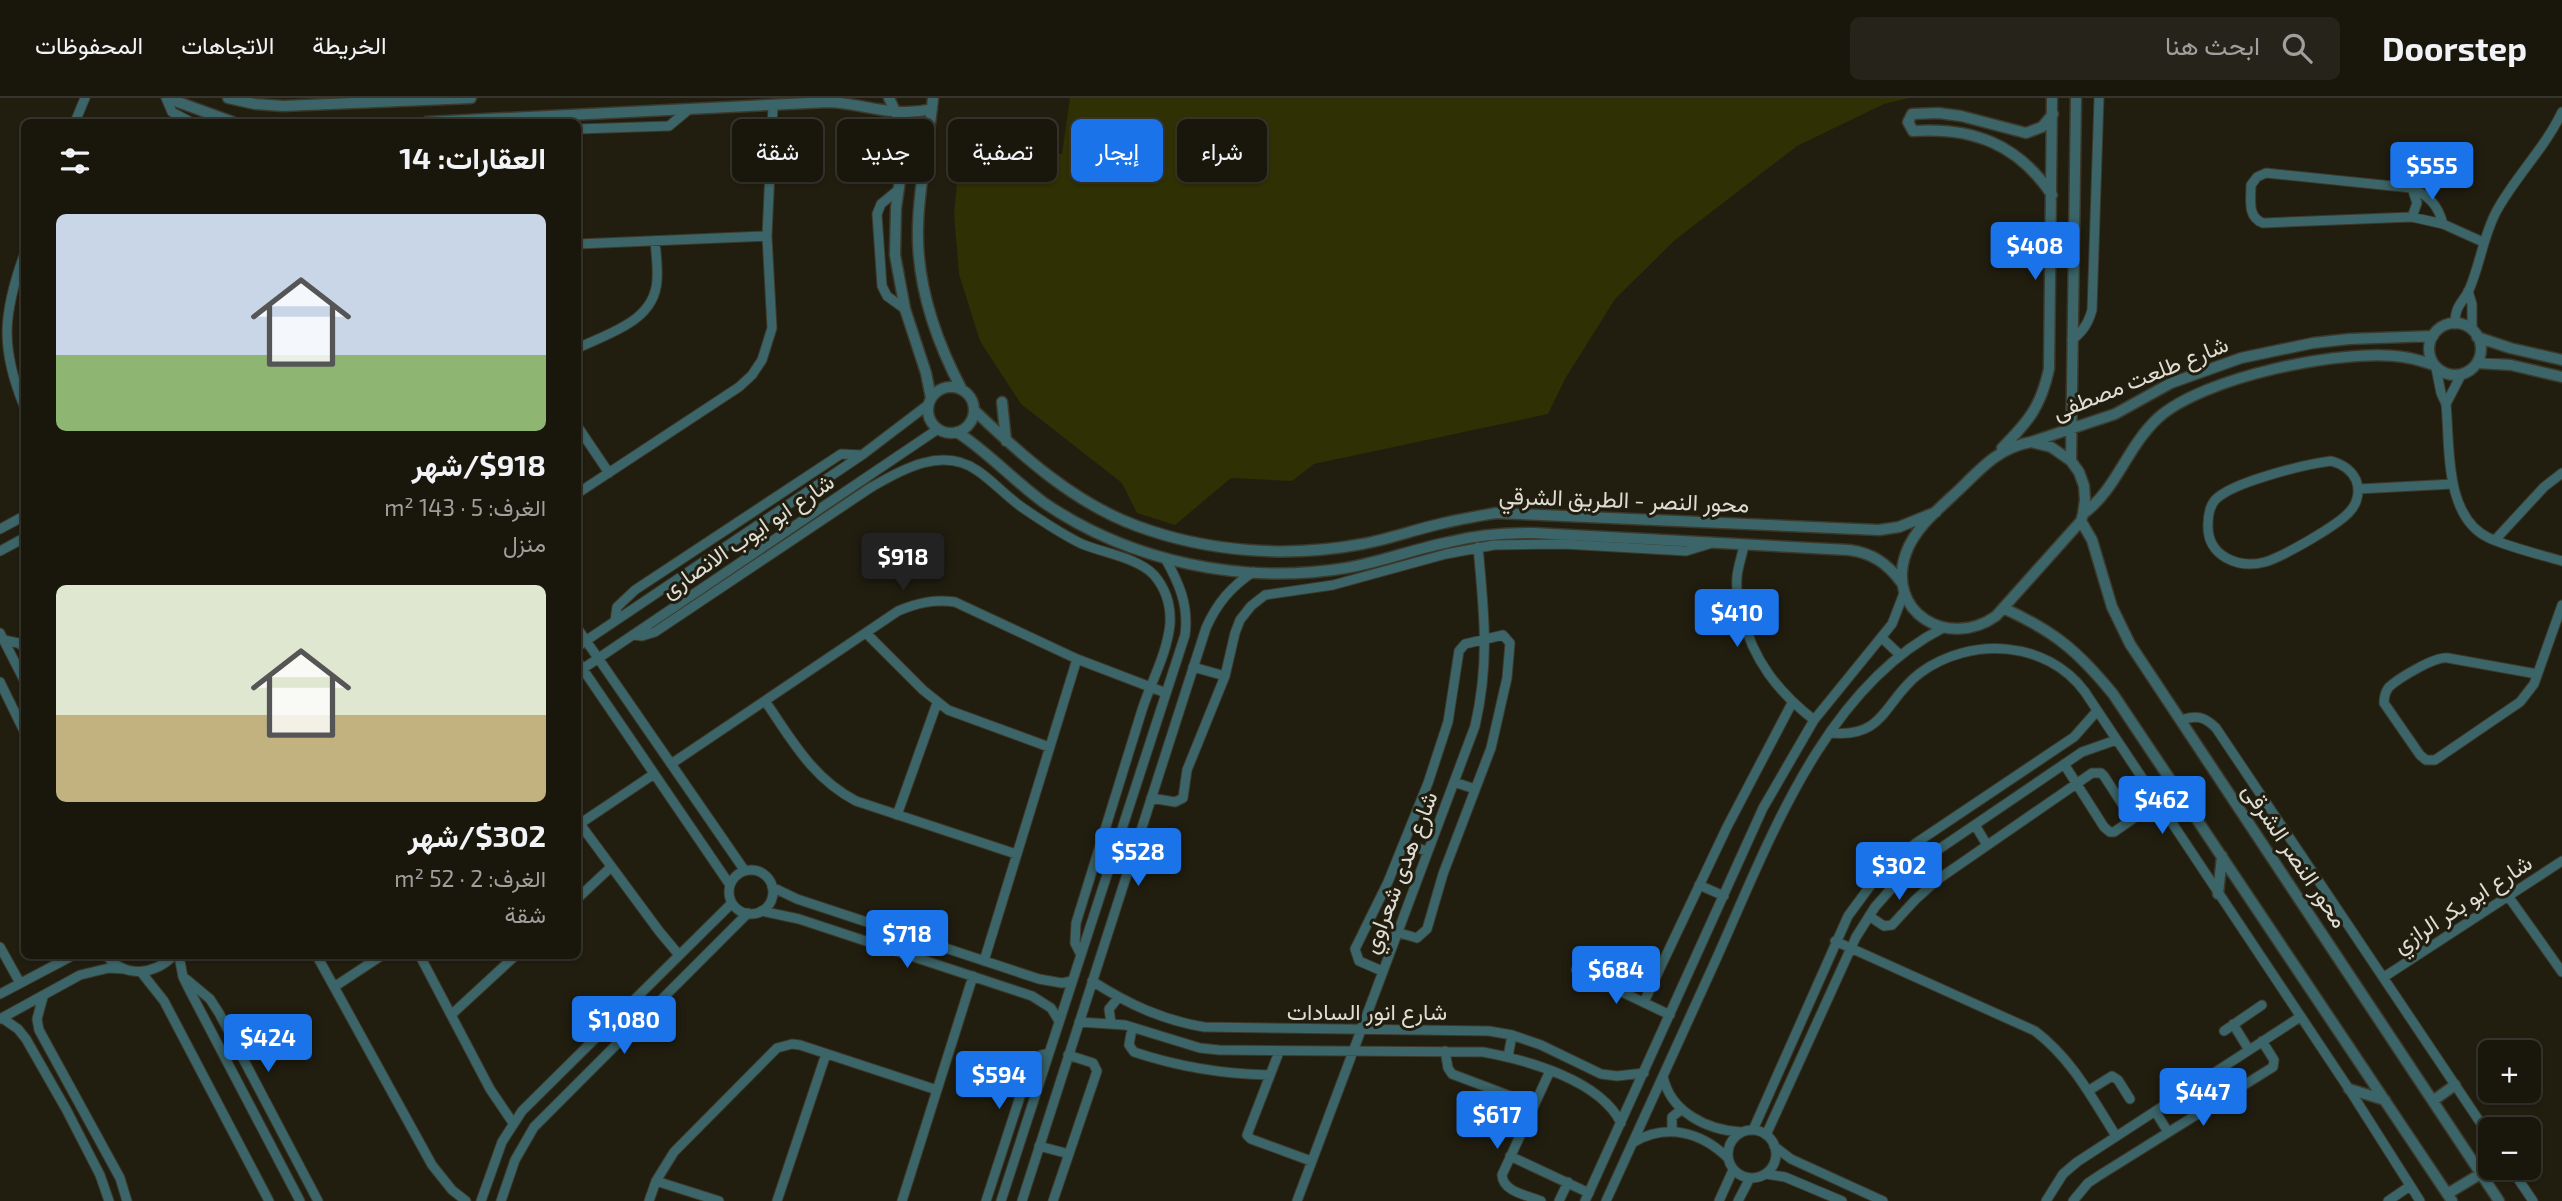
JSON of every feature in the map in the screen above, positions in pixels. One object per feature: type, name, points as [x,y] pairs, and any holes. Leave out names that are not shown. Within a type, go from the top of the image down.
[{"type":"street","points":[[76,119],[85,98]]},
{"type":"street","points":[[167,98],[172,112],[185,119]]},
{"type":"street","points":[[167,98],[225,119]]},
{"type":"street","points":[[228,98],[269,106],[341,101],[471,98]]},
{"type":"street","points":[[540,119],[773,106],[829,100],[897,113],[933,104],[918,226],[920,269],[937,338],[974,410],[969,423],[957,432],[938,429],[929,418],[930,401],[926,373],[905,309],[895,256],[903,137],[897,113],[889,98]]},
{"type":"street","points":[[1510,1156],[1568,1182],[1587,1197],[1769,798],[1814,720],[1882,638],[1897,615],[1903,587],[1905,555],[1910,543],[1936,512],[2032,415],[2041,400],[2049,369],[2051,320],[2052,98]]},
{"type":"street","points":[[2071,461],[2076,98]]},
{"type":"street","points":[[2072,340],[2089,322],[2092,310],[2099,98]]},
{"type":"street","points":[[581,492],[739,387],[752,375],[762,360],[772,328],[767,236],[773,106]]},
{"type":"street","points":[[581,129],[669,126],[687,110]]},
{"type":"street","points":[[2455,324],[2455,312],[2468,291],[2483,242],[2497,211],[2558,130],[2562,112]]},
{"type":"street","points":[[2052,195],[2021,159],[1994,143],[1957,131],[1913,131],[1908,122],[1912,114],[1938,113],[2026,133],[2042,127],[2053,114]]},
{"type":"street","points":[[2444,223],[2433,201],[2412,188],[2266,173],[2257,177],[2251,185],[2251,212],[2255,220],[2263,223],[2412,217],[2444,223],[2483,242]]},
{"type":"street","points":[[2412,188],[2417,203],[2412,217]]},
{"type":"street","points":[[898,190],[881,204],[877,214],[882,286],[887,296],[905,309]]},
{"type":"street","points":[[581,244],[767,236]]},
{"type":"street","points":[[581,347],[631,323],[646,309],[656,289],[655,241]]},
{"type":"street","points":[[21,264],[11,290],[6,338],[9,364],[21,398]]},
{"type":"street","points":[[2435,366],[2448,374],[2461,374],[2477,363],[2480,350],[2474,333],[2472,304],[2468,291]]},
{"type":"street","points":[[2051,320],[2073,320]]},
{"type":"street","points":[[2562,360],[2526,352],[2455,324],[2438,329],[2429,345],[2429,355],[2446,404],[2453,484],[2462,513],[2487,537],[2562,561]]},
{"type":"street","name":"شارع طلعت مصطفى","points":[[1991,459],[2004,449],[2115,414],[2171,383],[2241,358],[2313,343],[2433,336]]},
{"type":"street","name":"شارع طلعت مصطفى","points":[[1943,628],[1954,630],[1987,623],[2107,492],[2136,443],[2157,419],[2190,397],[2253,375],[2319,361],[2402,356],[2435,366]]},
{"type":"street","points":[[2477,363],[2519,367],[2562,377]]},
{"type":"street","points":[[2446,404],[2461,374]]},
{"type":"street","points":[[930,401],[942,388],[956,387],[962,390]]},
{"type":"street","name":"شارع ابو ايوب الانصارى","points":[[582,643],[862,455],[930,401]]},
{"type":"street","points":[[1002,402],[1006,441]]},
{"type":"street","name":"محور النصر - الطريق الشرقي","points":[[974,410],[1041,470],[1077,495],[1136,526],[1226,548],[1278,551],[1331,549],[1496,513],[1879,530],[1899,527],[1936,512]]},
{"type":"street","name":"شارع ابو ايوب الانصارى","points":[[581,667],[634,635],[938,429]]},
{"type":"street","points":[[581,432],[608,473]]},
{"type":"street","name":"محور النصر - الطريق الشرقي","points":[[957,432],[980,448],[1022,485],[1068,517],[1125,544],[1166,558],[1216,569],[1253,572],[1363,571],[1447,542],[1508,533],[1861,552],[1884,563],[1903,587],[1915,611],[1923,619],[1943,628]]},
{"type":"street","points":[[2031,442],[2051,447],[2071,461],[2084,486],[2082,517]]},
{"type":"street","points":[[615,621],[617,607],[635,590],[841,454],[862,455]]},
{"type":"street","points":[[634,635],[642,636],[655,632],[870,488],[905,468],[937,460],[964,463],[1045,524],[1105,554],[1137,562],[1148,569],[1163,588],[1170,611],[1167,638],[1076,923],[1075,943],[1080,953]]},
{"type":"street","points":[[2331,461],[2348,469],[2354,476],[2358,489],[2350,512],[2278,558],[2258,564],[2237,564],[2226,558],[2214,547],[2208,532],[2208,515],[2215,500],[2253,481],[2331,461]]},
{"type":"street","points":[[2496,540],[2544,487],[2562,473]]},
{"type":"street","points":[[864,479],[870,488]]},
{"type":"street","points":[[2358,489],[2453,484]]},
{"type":"street","name":"محور النصر الشرقى","points":[[2082,517],[2092,540],[2112,607],[2124,631],[2478,1167]]},
{"type":"street","points":[[0,529],[21,518]]},
{"type":"street","points":[[1765,546],[1767,525]]},
{"type":"street","points":[[0,551],[21,540]]},
{"type":"street","points":[[1151,797],[1175,802],[1183,798],[1190,762],[1225,676],[1240,620],[1251,606],[1265,595],[1333,585],[1363,571],[1478,547],[1526,543],[1686,551],[1712,543]]},
{"type":"street","points":[[1744,545],[1737,578],[1737,598],[1746,633],[1773,682],[1792,703],[1814,720]]},
{"type":"street","name":"شارع هدى شعراوي","points":[[1297,1201],[1475,726],[1481,697],[1486,639],[1478,547]]},
{"type":"street","points":[[1001,1201],[1185,635],[1187,620],[1184,598],[1166,558]]},
{"type":"street","points":[[1022,1201],[1202,639],[1213,611],[1224,596],[1253,572]]},
{"type":"street","points":[[671,764],[898,611],[918,603],[940,600],[973,608],[1077,659],[1166,693]]},
{"type":"street","points":[[2537,674],[2438,658],[2391,686],[2384,696],[2384,703],[2420,755],[2427,760],[2435,760],[2528,694],[2537,674],[2562,605]]},
{"type":"street","points":[[2003,608],[2055,635],[2090,666],[2113,694],[2450,1197],[2478,1176]]},
{"type":"street","points":[[1606,1201],[1799,783],[1832,733],[1877,675],[1900,655],[1943,628]]},
{"type":"street","points":[[866,633],[937,703],[961,715],[1049,747]]},
{"type":"street","points":[[1185,635],[1191,633],[1202,639]]},
{"type":"street","points":[[1382,971],[1359,961],[1355,948],[1404,844],[1448,722],[1457,655],[1465,644],[1499,635],[1506,636],[1510,643],[1509,661],[1497,727],[1443,874],[1427,929],[1416,938],[1396,932]]},
{"type":"street","points":[[2,637],[21,645]]},
{"type":"street","points":[[2,637],[21,674]]},
{"type":"street","points":[[1882,638],[1900,655]]},
{"type":"street","points":[[582,643],[598,659],[745,871]]},
{"type":"street","points":[[1832,733],[1853,734],[1867,729],[1879,720],[1903,688],[1929,667],[1962,653],[1988,649],[2024,652],[2054,663],[2078,683],[2349,1089],[2420,1201]]},
{"type":"street","points":[[984,961],[1077,659]]},
{"type":"street","points":[[1194,667],[1225,676]]},
{"type":"street","points":[[581,671],[730,885],[732,903],[748,914]]},
{"type":"street","points":[[0,682],[21,725]]},
{"type":"street","points":[[765,701],[814,771],[826,783],[856,801],[1016,854]]},
{"type":"street","points":[[897,815],[937,703]]},
{"type":"street","points":[[1644,1002],[1742,796],[1792,703]]},
{"type":"street","points":[[1753,1130],[1835,941],[1859,899],[1895,860],[1916,843],[2074,737],[2097,711]]},
{"type":"street","points":[[2181,720],[2193,716],[2206,719],[2216,728],[2478,1119]]},
{"type":"street","points":[[1154,733],[1171,736]]},
{"type":"street","points":[[1766,1135],[1851,948],[1869,916],[1897,882],[1923,860],[2087,749],[2116,740]]},
{"type":"street","points":[[2064,764],[2106,830],[2114,832],[2157,802]]},
{"type":"street","points":[[1869,916],[1884,926],[1892,925],[1937,880],[2092,773],[2101,773],[2132,819]]},
{"type":"street","points":[[581,823],[654,774]]},
{"type":"street","points":[[1454,782],[1475,789]]},
{"type":"street","points":[[1975,825],[1987,845]]},
{"type":"street","points":[[581,827],[679,955]]},
{"type":"street","points":[[1404,844],[1427,851]]},
{"type":"street","points":[[2218,894],[2222,856]]},
{"type":"street","name":"شارع ابو بكر الرازي","points":[[2384,977],[2562,860]]},
{"type":"street","points":[[581,895],[611,867]]},
{"type":"street","points":[[730,885],[745,871],[759,872],[772,887],[771,901],[761,911]]},
{"type":"street","points":[[1699,885],[1724,896]]},
{"type":"street","points":[[772,887],[797,900],[1051,982],[1072,981]]},
{"type":"street","points":[[2508,896],[2562,972]]},
{"type":"street","points":[[481,1201],[497,1153],[513,1123],[557,1075],[732,903]]},
{"type":"street","points":[[501,1201],[514,1160],[534,1127],[578,1080],[748,914],[761,911],[799,919],[1032,996],[1051,1008],[1059,1021]]},
{"type":"street","points":[[1835,941],[2035,1031],[2061,1053],[2116,1136]]},
{"type":"street","points":[[0,947],[20,983]]},
{"type":"street","points":[[1,992],[66,959]]},
{"type":"street","points":[[111,959],[124,969]]},
{"type":"street","points":[[1,1019],[88,972],[109,968],[141,972],[154,970],[169,959]]},
{"type":"street","points":[[180,959],[183,977],[300,1201]]},
{"type":"street","points":[[319,959],[432,1165],[452,1190],[466,1201]]},
{"type":"street","points":[[334,987],[376,959]]},
{"type":"street","points":[[422,959],[489,1090],[513,1123]]},
{"type":"street","points":[[451,1015],[512,959]]},
{"type":"street","points":[[1576,970],[1670,1015]]},
{"type":"street","points":[[141,972],[164,1001],[269,1201]]},
{"type":"street","points":[[902,1201],[972,976]]},
{"type":"street","points":[[183,977],[209,999],[219,1013],[318,1201]]},
{"type":"street","name":"شارع انور السادات","points":[[1092,981],[1118,998],[1157,1016],[1204,1027],[1477,1030],[1512,1035],[1541,1045],[1601,1074],[1617,1076],[1644,1073]]},
{"type":"street","points":[[43,997],[37,1019],[39,1030],[120,1178],[127,1201]]},
{"type":"street","points":[[1111,1023],[1109,1009],[1118,998]]},
{"type":"street","points":[[2224,1031],[2262,1005]]},
{"type":"street","points":[[2046,1201],[2073,1165],[2300,1017]]},
{"type":"street","points":[[1,1019],[18,1029],[31,1047],[100,1175],[109,1201]]},
{"type":"street","name":"شارع انور السادات","points":[[1079,1022],[1111,1023],[1200,1048],[1279,1052],[1353,1049],[1483,1052],[1550,1071],[1602,1097],[1613,1108],[1621,1123]]},
{"type":"street","points":[[2233,1024],[2249,1050]]},
{"type":"street","points":[[1132,1028],[1129,1045],[1134,1052],[1187,1068],[1269,1075]]},
{"type":"street","points":[[1508,1057],[1512,1035]]},
{"type":"street","points":[[2073,1201],[2088,1183],[2273,1067],[2274,1060],[2263,1041]]},
{"type":"street","points":[[649,1201],[656,1181],[674,1152],[777,1048],[792,1044],[937,1090]]},
{"type":"street","points":[[1445,1051],[1452,1074],[1534,1105]]},
{"type":"street","points":[[1279,1052],[1247,1135],[1251,1139],[1311,1161]]},
{"type":"street","points":[[986,1201],[1030,1066],[1035,1060],[1049,1053]]},
{"type":"street","points":[[777,1201],[827,1054]]},
{"type":"street","points":[[1053,1201],[1097,1071],[1093,1063],[1068,1055]]},
{"type":"street","points":[[1541,1201],[1505,1185],[1502,1175],[1550,1071]]},
{"type":"street","points":[[1663,1076],[1666,1088],[1682,1109],[1711,1127],[1741,1132],[1753,1130],[1766,1135],[1774,1146],[1791,1159],[1883,1201]]},
{"type":"street","points":[[2088,1091],[2112,1076],[2118,1080],[2130,1100]]},
{"type":"street","points":[[2434,1100],[2455,1084]]},
{"type":"street","points":[[2349,1089],[2385,1100]]},
{"type":"street","points":[[1672,1131],[1672,1117],[1682,1109]]},
{"type":"street","points":[[2155,1111],[2168,1132]]},
{"type":"street","points":[[1632,1143],[1644,1136],[1672,1131],[1686,1133],[1706,1142],[1728,1158]]},
{"type":"street","points":[[1741,1132],[1729,1146],[1728,1158],[1733,1170],[1741,1176],[1750,1178],[1766,1174],[1785,1177],[1842,1201]]},
{"type":"street","points":[[1039,1146],[1069,1154]]},
{"type":"street","points":[[1766,1174],[1776,1158],[1774,1146]]},
{"type":"street","points":[[1719,1201],[1733,1170]]},
{"type":"street","points":[[1738,1201],[1750,1178]]},
{"type":"street","name":"محور النصر الشرقى","points":[[2486,1180],[2499,1201]]},
{"type":"street","points":[[2519,1180],[2533,1201]]},
{"type":"street","points":[[656,1181],[719,1201]]},
{"type":"street","points":[[1559,1201],[1568,1182]]},
{"type":"street","points":[[2389,1201],[2410,1186]]},
{"type":"shaded area","points":[[1070,98],[1909,98],[1884,104],[1797,146],[1675,240],[1615,299],[1565,379],[1548,414],[1314,464],[1292,481],[1231,478],[1175,525],[1137,513],[1122,483],[1021,404],[980,341],[959,274],[954,214],[957,182],[1057,182],[1057,154],[1062,154]]}]
